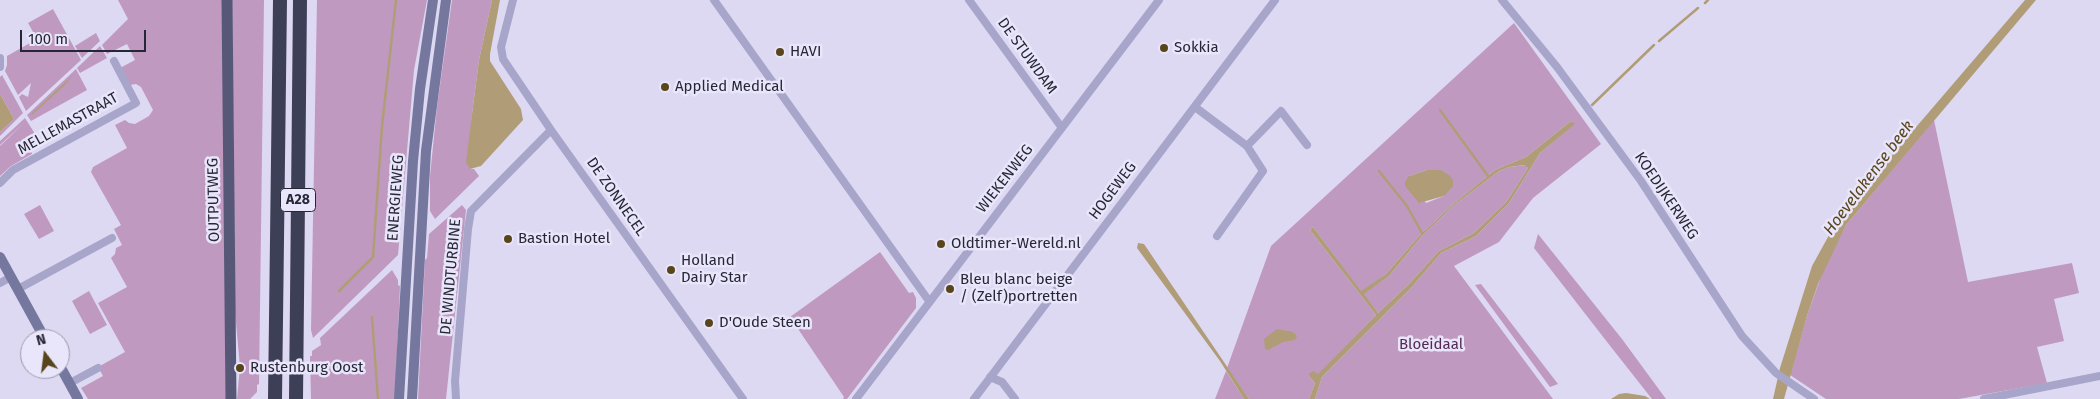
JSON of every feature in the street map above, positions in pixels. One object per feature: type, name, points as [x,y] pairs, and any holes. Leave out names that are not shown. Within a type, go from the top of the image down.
[{"type":"highway","name":"A28","points":[[275,399],[279,0]]},
{"type":"highway","name":"A28","points":[[296,399],[300,0]]},
{"type":"main road","name":"OUTPUTWEG","points":[[227,0],[232,399]]},
{"type":"main road","name":"ENERGIEWEG","points":[[399,399],[408,231],[420,89],[434,0]]},
{"type":"main road","name":"ENERGIEWEG","points":[[412,399],[426,151],[446,0]]},
{"type":"main road","points":[[0,257],[39,329]]},
{"type":"main road","points":[[68,379],[78,399]]},
{"type":"street","name":"DE ZONNECEL","points":[[512,0],[501,46],[503,59],[551,130],[744,399]]},
{"type":"street","points":[[714,0],[929,301]]},
{"type":"street","name":"DE STUWDAM","points":[[969,0],[1062,128]]},
{"type":"street","name":"WIEKENWEG","points":[[856,399],[1159,0]]},
{"type":"street","name":"HOGEWEG","points":[[974,399],[1276,0]]},
{"type":"street","name":"KOEDIJKERWEG","points":[[1502,0],[1572,86],[1640,181],[1742,336],[1776,372],[1814,399]]},
{"type":"street","points":[[0,58],[0,67]]},
{"type":"street","name":"MELLEMASTRAAT","points":[[0,183],[13,170],[136,103],[114,61]]},
{"type":"street","points":[[1194,107],[1246,146],[1263,171],[1217,236]]},
{"type":"street","points":[[1246,146],[1281,110],[1307,145]]},
{"type":"street","name":"DE WINDTURBINE","points":[[456,399],[455,381],[468,223],[471,211],[551,130]]},
{"type":"street","points":[[18,290],[112,238]]},
{"type":"street","points":[[0,283],[11,277]]},
{"type":"street","points":[[70,383],[98,368]]},
{"type":"street","points":[[1984,399],[2100,376]]},
{"type":"street","points":[[990,377],[1002,382],[1014,399]]},
{"type":"green space","points":[[118,0],[223,0],[226,399],[88,399],[81,388],[103,376],[98,367],[125,352],[98,303],[127,287],[111,258],[115,254],[116,248],[122,245],[114,229],[121,225],[91,172],[93,167],[127,148],[115,125],[125,120],[135,124],[149,116],[153,110],[141,87],[136,84],[130,85],[120,68],[135,60],[127,44],[107,54],[102,45],[128,19]]},
{"type":"green space","points":[[232,0],[264,0],[259,384],[257,385],[257,392],[250,399],[237,399],[240,367],[235,312]]},
{"type":"green space","points":[[317,0],[427,0],[414,70],[398,255],[313,338],[311,330]]},
{"type":"green space","points":[[452,0],[492,0],[479,60],[472,114],[470,169],[474,169],[479,176],[435,219],[430,211],[430,176],[437,107]]},
{"type":"green space","points":[[53,9],[81,60],[26,111],[19,97],[22,94],[28,97],[31,83],[18,95],[5,71],[7,56],[37,39],[28,23]]},
{"type":"green space","name":"Bloeidaal","points":[[1514,23],[1601,144],[1533,198],[1499,242],[1454,266],[1553,399],[1315,399],[1322,377],[1412,287],[1441,253],[1476,236],[1509,203],[1540,153],[1574,124],[1571,121],[1526,157],[1495,170],[1452,205],[1420,235],[1386,274],[1361,292],[1313,227],[1310,230],[1376,315],[1318,375],[1308,375],[1315,383],[1309,399],[1249,399],[1227,368],[1271,246]],"holes":[[[1427,170],[1441,170],[1444,196],[1426,203],[1409,176]]]},
{"type":"green space","points":[[96,33],[100,41],[82,58],[75,46]]},
{"type":"green space","points":[[100,46],[107,58],[80,73],[77,68]]},
{"type":"green space","points":[[76,69],[87,90],[31,121],[27,115]]},
{"type":"green space","points":[[2,75],[23,113],[0,136],[0,132],[14,119],[0,94],[0,77]]},
{"type":"green space","points":[[25,118],[37,137],[29,144],[32,154],[11,166],[0,176],[0,146],[25,122],[0,145],[0,141]]},
{"type":"green space","points":[[1934,120],[1968,282],[2072,263],[2079,293],[2054,299],[2064,341],[2037,347],[2047,383],[1959,399],[1826,399],[1790,375],[1807,316],[1824,268],[1846,225]]},
{"type":"green space","points":[[1526,165],[1528,168],[1507,201],[1474,233],[1439,251],[1409,284],[1378,313],[1363,294],[1389,276],[1421,237],[1453,206],[1499,171],[1509,167]]},
{"type":"green space","points":[[40,205],[54,231],[39,239],[24,214]]},
{"type":"green space","points":[[462,205],[466,210],[446,399],[418,399],[425,260],[427,258],[429,234]]},
{"type":"green space","points":[[1538,234],[1622,339],[1666,399],[1652,399],[1534,248]]},
{"type":"green space","points":[[880,252],[909,293],[913,292],[916,298],[916,308],[847,399],[843,399],[844,397],[790,317]]},
{"type":"green space","points":[[392,270],[400,286],[395,399],[311,399],[310,356],[312,356],[312,351],[321,345],[320,338]]},
{"type":"green space","points":[[1481,284],[1558,384],[1550,387],[1475,285]]},
{"type":"green space","points":[[89,291],[107,325],[90,334],[72,301]]},
{"type":"green space","points":[[1226,371],[1244,399],[1215,399]]},
{"type":"shaded area","points":[[492,0],[500,0],[490,61],[521,109],[523,120],[481,166],[470,169],[466,162],[479,60]]},
{"type":"shaded area","points":[[2025,0],[2036,0],[1846,225],[1818,284],[1784,399],[1773,399],[1780,368],[1812,266],[1839,217]]},
{"type":"shaded area","points":[[74,74],[65,85],[31,114]]},
{"type":"shaded area","points":[[0,94],[14,119],[0,132]]},
{"type":"shaded area","points":[[1571,121],[1575,124],[1540,153],[1509,203],[1476,236],[1441,253],[1412,287],[1322,377],[1315,399],[1309,399],[1315,383],[1308,375],[1313,371],[1318,374],[1376,315],[1310,230],[1313,227],[1361,291],[1386,274],[1420,235],[1452,205],[1495,170],[1526,157]],"holes":[[[1525,165],[1528,168],[1507,201],[1474,233],[1439,251],[1409,284],[1378,313],[1364,294],[1389,276],[1421,237],[1453,206],[1499,171],[1509,167]]]},
{"type":"shaded area","points":[[1427,170],[1441,170],[1453,180],[1453,186],[1444,196],[1419,203],[1405,186],[1405,182],[1409,176]]},
{"type":"shaded area","points":[[1138,243],[1144,244],[1249,399],[1244,399],[1220,361],[1137,248]]},
{"type":"shaded area","points":[[1277,329],[1293,332],[1297,336],[1295,340],[1283,342],[1268,350],[1265,349],[1264,339]]},
{"type":"shaded area","points":[[1626,393],[1645,396],[1650,399],[1611,399],[1619,394]]},
{"type":"waterway","points":[[339,291],[373,257],[382,126],[396,0]]},
{"type":"waterway","points":[[1705,3],[1708,0]]},
{"type":"waterway","points":[[1659,41],[1698,8]]},
{"type":"waterway","points":[[1592,105],[1654,45]]},
{"type":"waterway","points":[[1440,110],[1488,176]]},
{"type":"waterway","points":[[1379,171],[1407,206],[1422,233]]},
{"type":"waterway","points":[[372,317],[378,399]]},
{"type":"place","name":"Sokkia","points":[[1164,48]]},
{"type":"place","name":"HAVI","points":[[780,52]]},
{"type":"place","name":"Applied Medical","points":[[665,87]]},
{"type":"place","name":"Bastion Hotel","points":[[508,239]]},
{"type":"place","name":"Oldtimer-Wereld.nl","points":[[941,244]]},
{"type":"place","name":"Holland Dairy Star","points":[[671,270]]},
{"type":"place","name":"Bleu blanc beige / (Zelf)portretten","points":[[950,289]]},
{"type":"place","name":"D'Oude Steen","points":[[709,323]]},
{"type":"place","name":"Rustenburg Oost","points":[[240,368]]},
{"type":"water label","name":"Hoevelakense beek","points":[[1869,178]]}]
